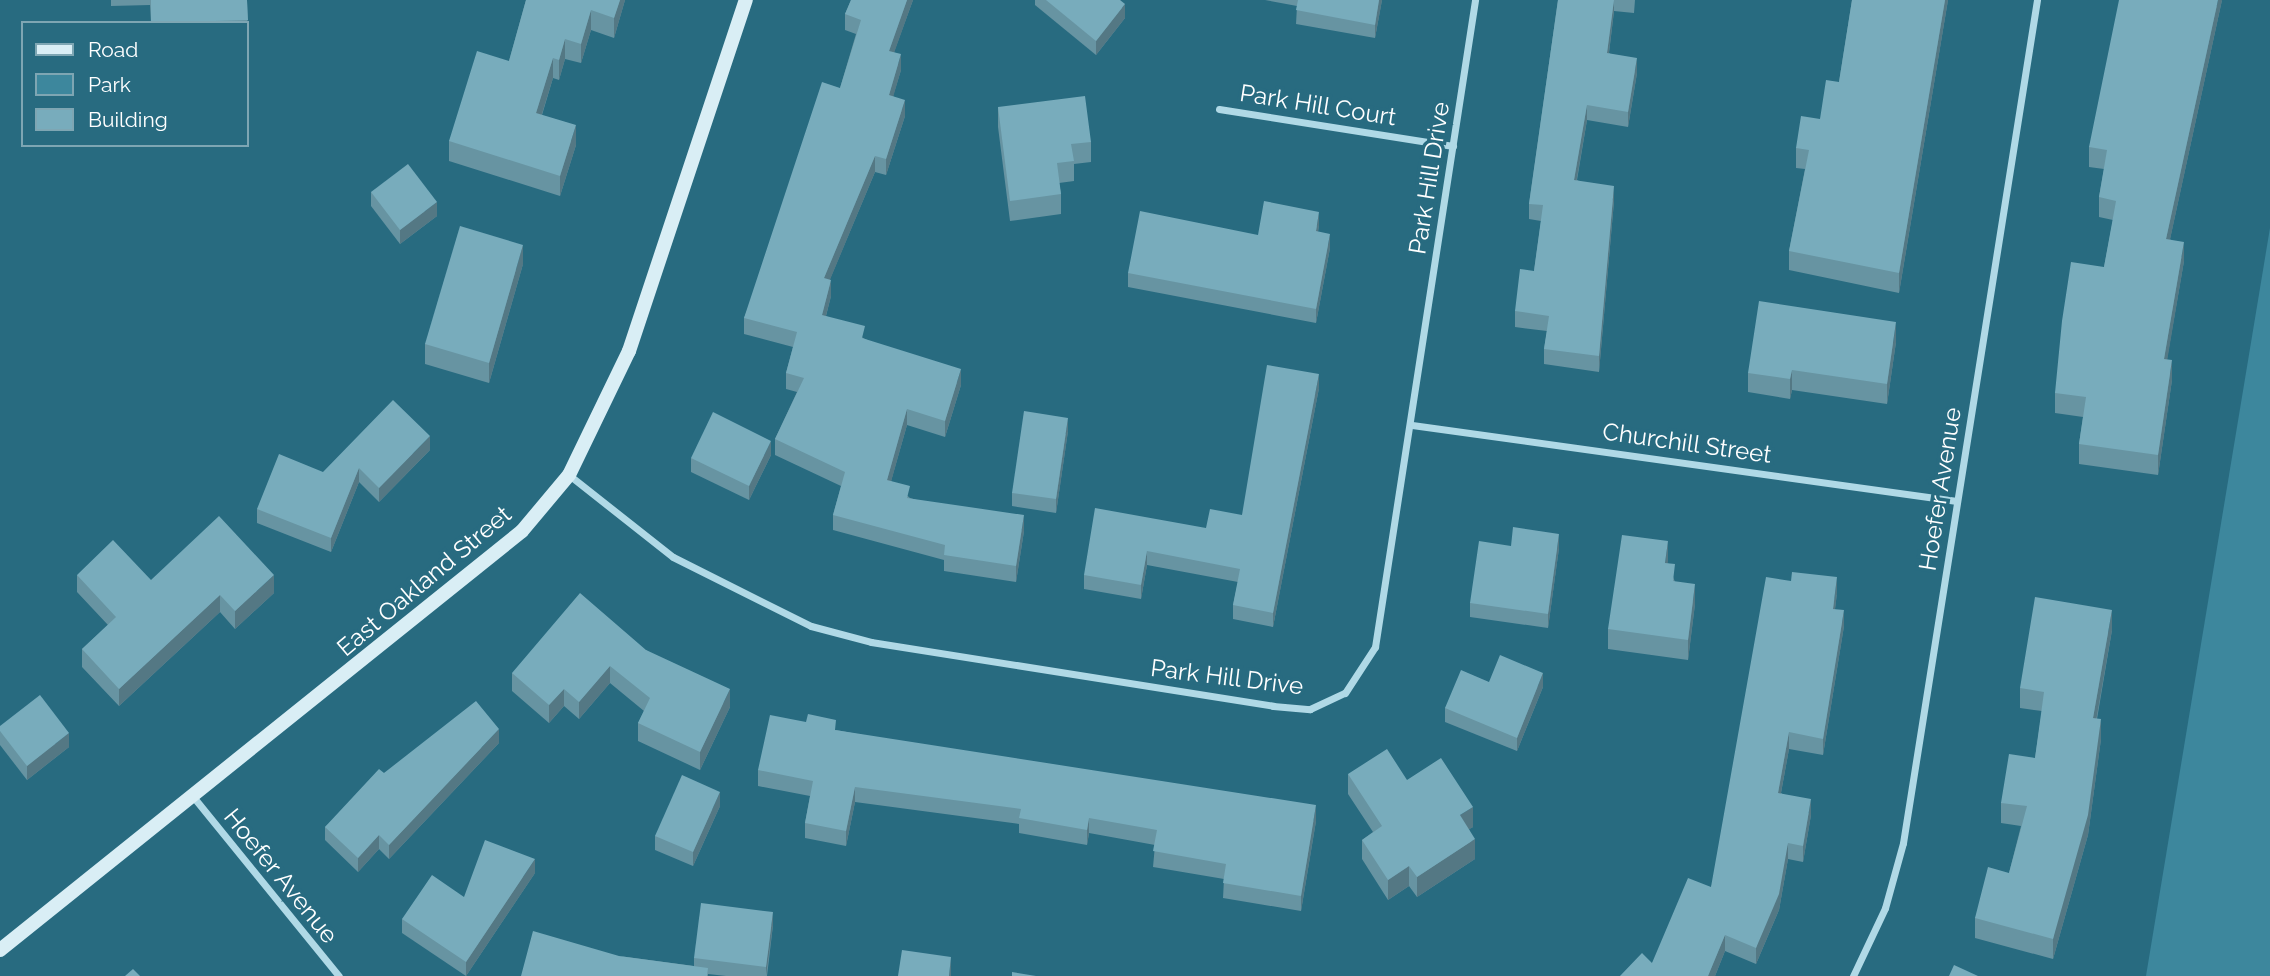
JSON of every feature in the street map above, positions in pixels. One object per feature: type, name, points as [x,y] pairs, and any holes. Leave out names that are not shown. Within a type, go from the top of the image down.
[{"type":"street","name":"East Oakland Street","points":[[0,950],[195,799],[522,531],[569,475],[633,338],[746,0]]},
{"type":"street","name":"Park Hill Drive","points":[[569,475],[673,556],[811,626],[871,642],[1310,709],[1345,693],[1375,647],[1412,425],[1475,0]]},
{"type":"street","name":"Hoefer Avenue","points":[[1853,976],[1885,908],[1903,843],[2037,0]]},
{"type":"street","name":"Park Hill Court","points":[[1219,109],[1453,146]]},
{"type":"street","name":"Churchill Street","points":[[1412,425],[1957,500]]},
{"type":"street","name":"Hoefer Avenue","points":[[195,799],[339,976]]},
{"type":"green space","points":[[2270,228],[2270,976],[2146,976]]},
{"type":"building","points":[[151,0],[247,0],[248,20],[151,21]]},
{"type":"building","points":[[526,0],[620,0],[614,18],[591,10],[581,44],[565,39],[559,60],[553,58],[536,113],[576,125],[560,176],[449,141],[477,51],[509,61]]},
{"type":"building","points":[[851,0],[907,0],[889,51],[901,54],[889,95],[905,100],[886,159],[875,156],[824,278],[831,280],[822,315],[865,326],[862,338],[961,369],[945,421],[907,409],[887,480],[910,486],[907,498],[1024,515],[1016,566],[944,555],[945,545],[833,515],[845,472],[775,439],[804,378],[786,373],[797,332],[744,318],[822,82],[840,88],[861,20],[845,14]]},
{"type":"building","points":[[1046,0],[1120,0],[1125,4],[1096,41]]},
{"type":"building","points":[[1298,0],[1379,0],[1375,25],[1296,10]]},
{"type":"building","points":[[1558,0],[1614,0],[1607,53],[1637,58],[1628,112],[1587,105],[1574,180],[1614,186],[1599,356],[1544,349],[1549,316],[1515,311],[1520,269],[1534,271],[1543,205],[1529,204]]},
{"type":"building","points":[[1852,0],[1945,0],[1899,273],[1789,251],[1809,150],[1796,148],[1801,116],[1820,119],[1826,80],[1839,82]]},
{"type":"building","points":[[2119,0],[2218,0],[2166,239],[2184,242],[2164,359],[2172,360],[2158,455],[2079,444],[2086,397],[2055,393],[2071,262],[2104,267],[2116,201],[2099,197],[2107,150],[2089,147]]},
{"type":"building","points":[[1085,96],[1091,142],[1071,144],[1074,161],[1057,163],[1061,194],[1010,201],[998,107]]},
{"type":"building","points":[[408,164],[437,202],[400,230],[371,192]]},
{"type":"building","points":[[1264,201],[1319,212],[1316,231],[1330,234],[1316,309],[1128,273],[1140,211],[1258,235]]},
{"type":"building","points":[[460,226],[523,245],[489,363],[425,344]]},
{"type":"building","points":[[1759,301],[1896,322],[1887,384],[1792,370],[1790,379],[1748,373]]},
{"type":"building","points":[[1267,365],[1319,374],[1273,613],[1233,605],[1240,569],[1147,551],[1141,585],[1084,575],[1095,508],[1206,528],[1210,509],[1242,515]]},
{"type":"building","points":[[393,400],[430,436],[379,488],[359,468],[331,538],[257,509],[279,454],[323,472]]},
{"type":"building","points":[[1024,411],[1068,418],[1056,499],[1012,493]]},
{"type":"building","points":[[713,412],[771,441],[749,486],[691,458]]},
{"type":"building","points":[[219,516],[274,575],[235,611],[220,595],[119,689],[82,649],[116,617],[77,575],[113,540],[151,580]]},
{"type":"building","points":[[1513,527],[1559,534],[1548,614],[1470,603],[1479,541],[1511,546]]},
{"type":"building","points":[[1622,535],[1668,541],[1665,563],[1675,564],[1673,581],[1695,584],[1688,640],[1608,629]]},
{"type":"building","points":[[1792,572],[1837,577],[1833,609],[1844,610],[1823,739],[1789,732],[1778,793],[1811,799],[1803,846],[1788,843],[1779,894],[1756,948],[1725,935],[1708,976],[1620,976],[1642,953],[1652,963],[1688,878],[1711,887],[1766,577],[1791,581]]},
{"type":"building","points":[[580,593],[646,650],[730,689],[700,752],[638,723],[650,698],[610,666],[579,702],[564,689],[549,705],[512,673]]},
{"type":"building","points":[[2035,597],[2112,610],[2093,718],[2101,719],[2088,815],[2053,939],[1975,918],[1988,867],[2009,873],[2027,806],[2001,803],[2009,754],[2035,758],[2044,692],[2020,688]]},
{"type":"building","points":[[1500,655],[1543,673],[1517,738],[1445,708],[1461,670],[1489,682]]},
{"type":"building","points":[[40,695],[69,733],[27,766],[0,731],[0,726]]},
{"type":"building","points":[[476,701],[499,729],[389,845],[379,835],[358,858],[325,827],[379,769],[384,773]]},
{"type":"building","points":[[808,714],[836,720],[835,730],[1316,805],[1301,896],[1223,883],[1226,864],[1153,851],[1157,830],[1089,818],[1087,830],[1019,818],[1021,809],[855,787],[846,831],[805,823],[813,781],[758,770],[770,715],[806,722]]},
{"type":"building","points":[[1387,749],[1407,780],[1441,758],[1473,807],[1460,815],[1475,839],[1417,877],[1409,866],[1388,880],[1362,840],[1382,826],[1348,774]]},
{"type":"building","points":[[682,775],[720,792],[693,852],[655,836]]},
{"type":"building","points":[[485,840],[535,859],[466,962],[402,919],[432,875],[464,897]]},
{"type":"building","points":[[701,903],[773,912],[766,967],[694,958]]},
{"type":"building","points":[[533,931],[619,956],[708,968],[707,976],[521,976]]},
{"type":"building","points":[[902,950],[951,957],[949,976],[898,976]]},
{"type":"building","points":[[1954,965],[1978,976],[1949,976]]},
{"type":"building","points":[[133,969],[140,976],[125,976]]},
{"type":"building","points":[[1012,972],[1036,976],[1012,976]]}]
